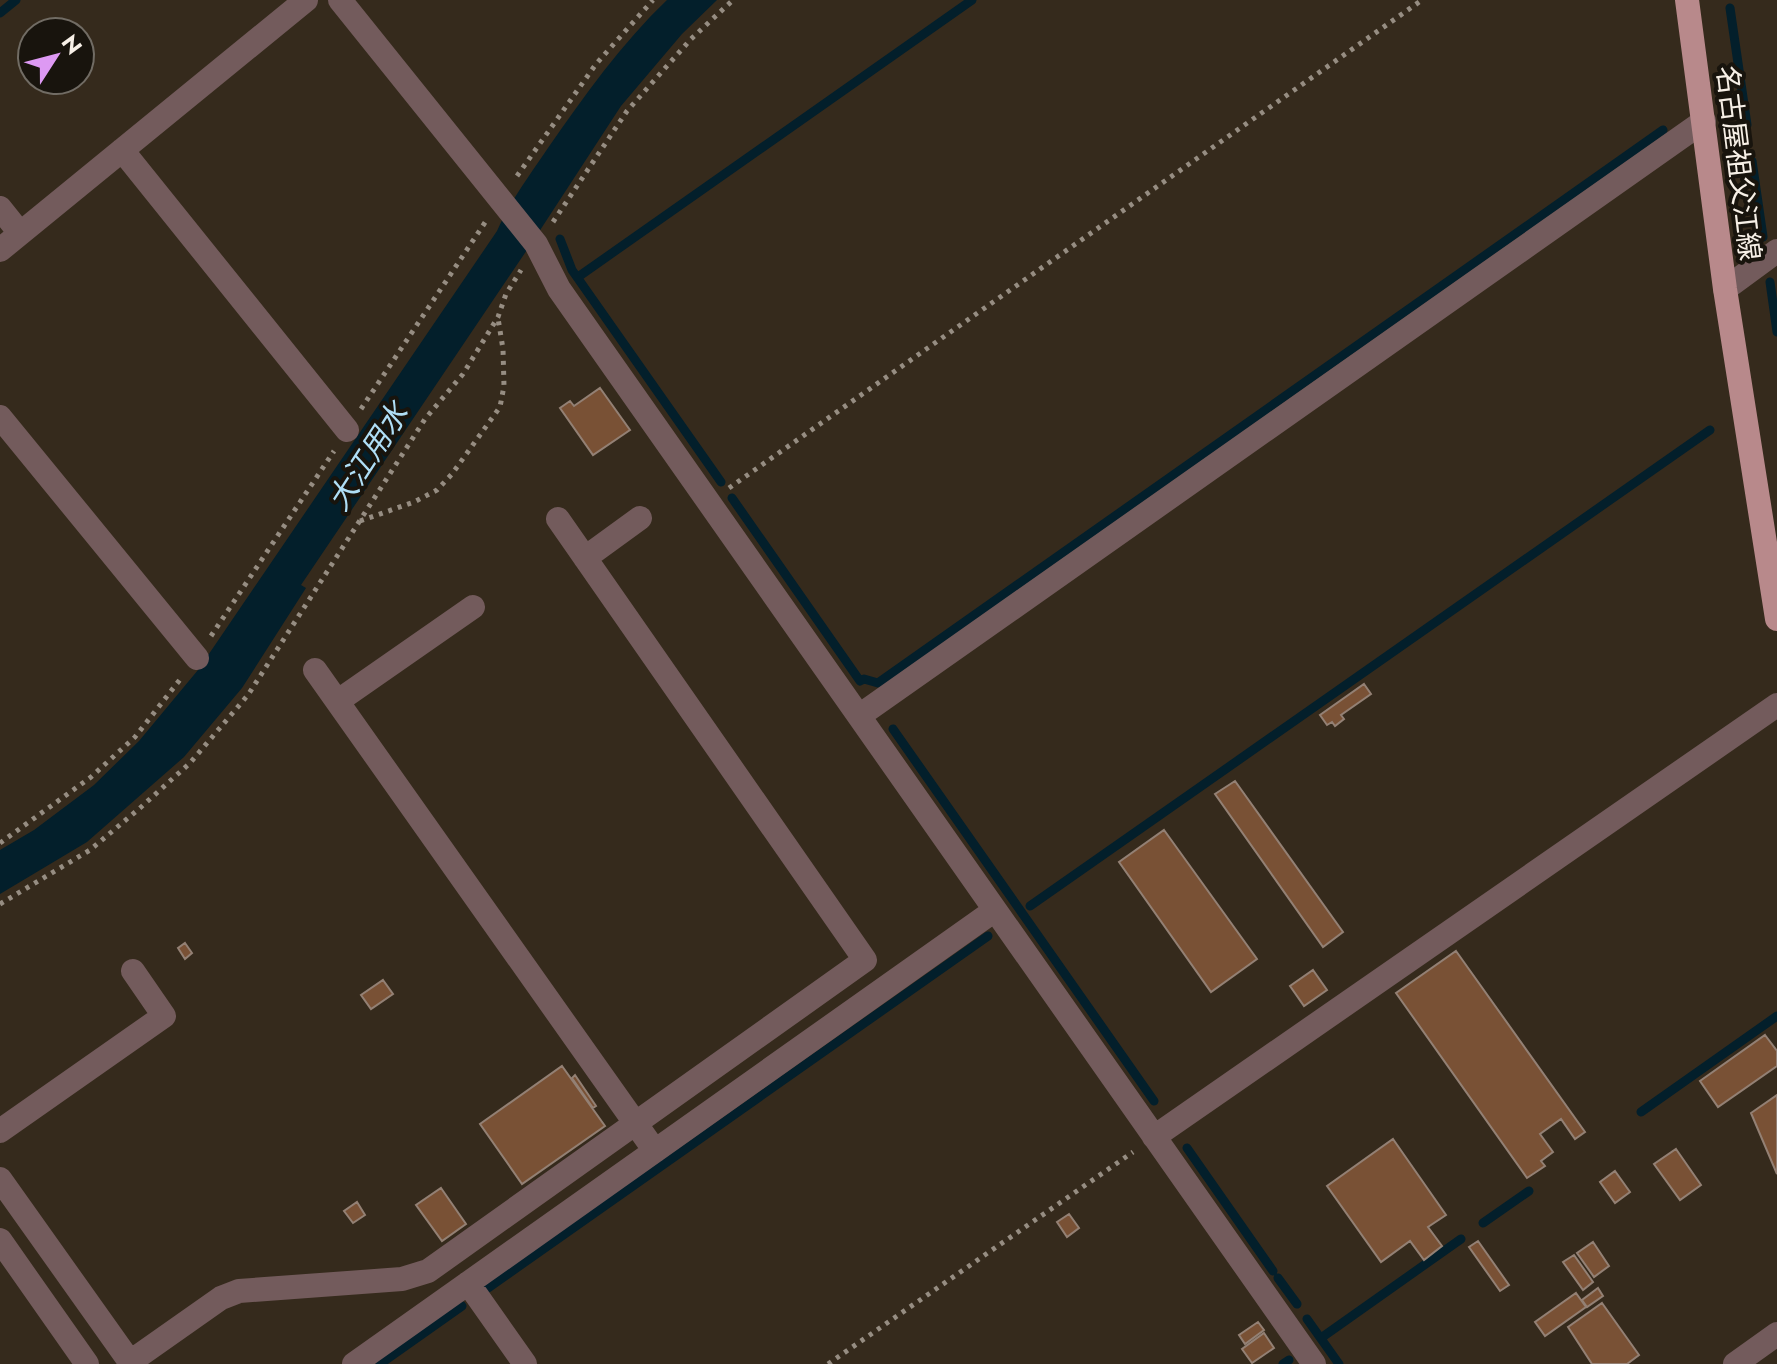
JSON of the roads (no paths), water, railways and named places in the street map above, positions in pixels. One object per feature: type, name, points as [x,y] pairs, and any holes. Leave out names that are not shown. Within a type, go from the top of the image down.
[{"type":"main road","name":"名古屋祖父江線","points":[[1687,0],[1725,289],[1777,619]]},
{"type":"street","points":[[0,250],[306,0]]},
{"type":"street","points":[[340,0],[536,245],[559,289],[1314,1364]]},
{"type":"street","points":[[859,716],[1704,121]]},
{"type":"street","points":[[122,150],[347,430]]},
{"type":"street","points":[[0,208],[20,233]]},
{"type":"street","points":[[1725,289],[1777,251]]},
{"type":"street","points":[[0,417],[197,658]]},
{"type":"street","points":[[585,558],[640,518]]},
{"type":"street","points":[[0,1179],[130,1362],[221,1298],[239,1291],[402,1279],[428,1271],[865,960],[558,519]]},
{"type":"street","points":[[338,701],[473,607]]},
{"type":"street","points":[[315,670],[655,1151]]},
{"type":"street","points":[[1154,1137],[1777,705]]},
{"type":"street","points":[[354,1364],[995,910]]},
{"type":"street","points":[[0,1131],[164,1016],[133,971]]},
{"type":"street","points":[[0,1240],[87,1364]]},
{"type":"street","points":[[468,1283],[525,1364]]},
{"type":"street","points":[[1735,1364],[1777,1334]]},
{"type":"water","name":"大江用水","points":[[667,0],[717,0],[682,34],[621,106],[301,585],[306,588],[242,688],[184,757],[87,842],[0,894],[0,850],[34,830],[94,785],[139,741],[198,670],[497,231],[514,199],[589,90]]},
{"type":"waterway","points":[[0,13],[16,0]]},
{"type":"waterway","points":[[578,277],[972,0]]},
{"type":"waterway","points":[[1730,8],[1747,125]]},
{"type":"waterway","points":[[732,498],[860,681],[864,679],[878,683],[1663,130]]},
{"type":"waterway","points":[[1752,161],[1763,237]]},
{"type":"waterway","points":[[560,239],[572,270],[721,482]]},
{"type":"waterway","points":[[1770,282],[1777,332]]},
{"type":"waterway","points":[[1030,906],[1710,430]]},
{"type":"waterway","points":[[893,729],[1154,1101]]},
{"type":"waterway","points":[[488,1288],[988,936]]},
{"type":"waterway","points":[[1641,1112],[1777,1016]]},
{"type":"waterway","points":[[1187,1148],[1273,1271]]},
{"type":"waterway","points":[[1483,1223],[1529,1191]]},
{"type":"waterway","points":[[1321,1338],[1461,1239]]},
{"type":"waterway","points":[[1278,1278],[1297,1304]]},
{"type":"waterway","points":[[380,1364],[462,1306]]},
{"type":"waterway","points":[[1307,1319],[1339,1364]]},
{"type":"waterway","points":[[1283,1364],[1289,1360]]}]
